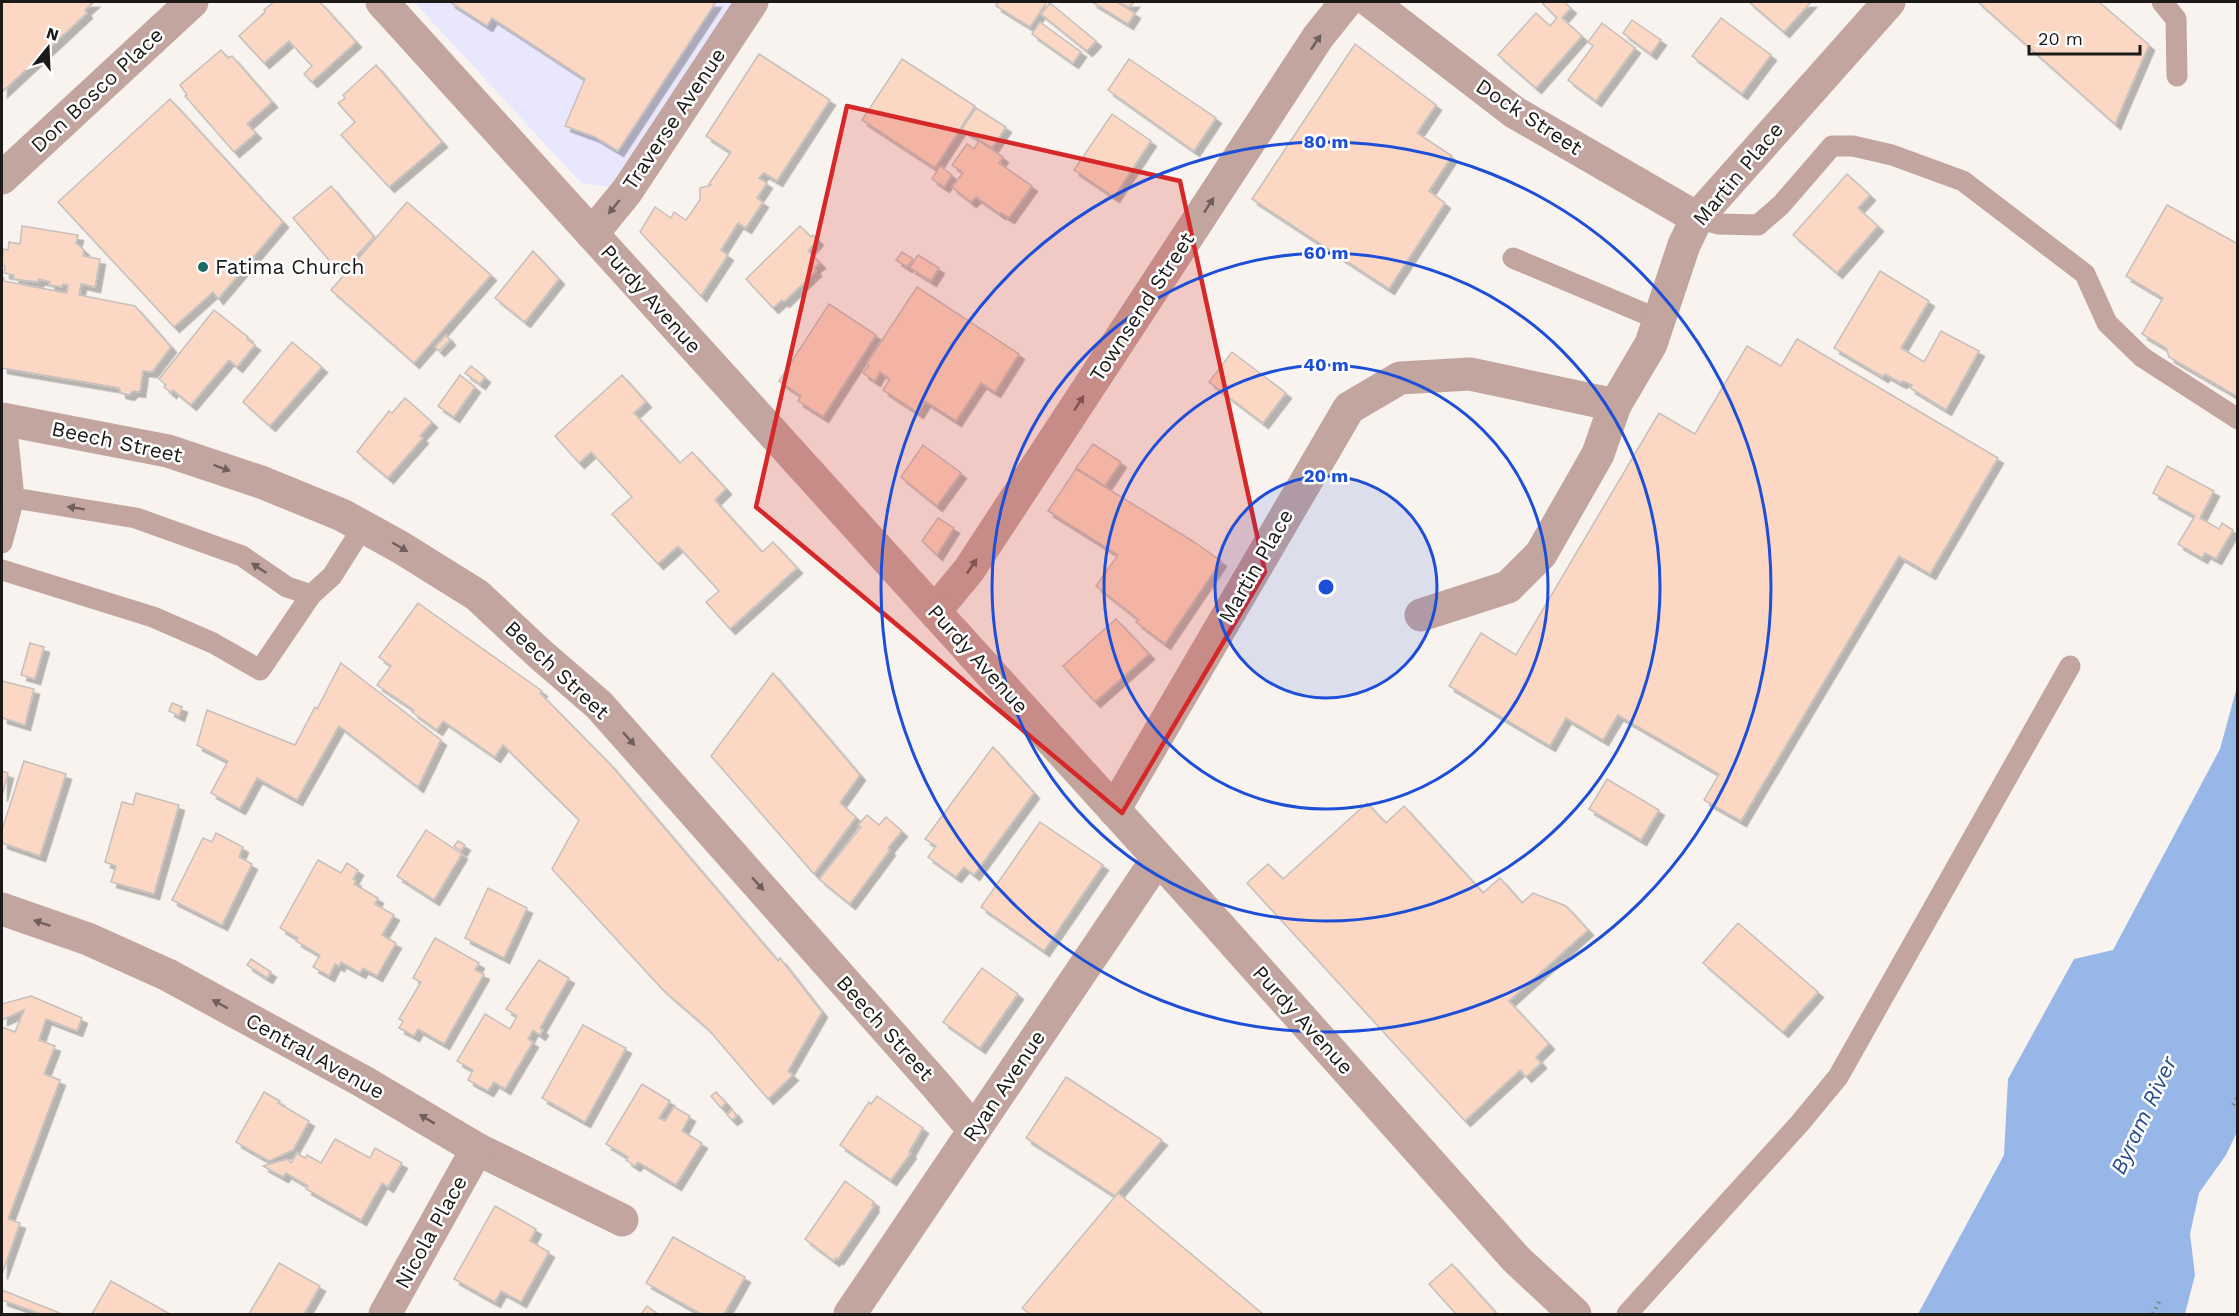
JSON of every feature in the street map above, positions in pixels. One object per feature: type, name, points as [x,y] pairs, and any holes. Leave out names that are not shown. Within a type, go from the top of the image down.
[{"type":"street","name":"Don Bosco Place","points":[[2,178],[192,2]]},
{"type":"street","name":"Purdy Avenue","points":[[381,2],[935,611],[1516,1259],[1575,1314]]},
{"type":"street","name":"Traverse Avenue","points":[[592,234],[627,191],[752,2]]},
{"type":"street","name":"Townsend Street","points":[[935,611],[969,570],[1318,38],[1346,2]]},
{"type":"street","name":"Dock Street","points":[[1371,2],[1514,112],[1697,218]]},
{"type":"street","name":"Martin Place","points":[[1421,615],[1508,587],[1541,554],[1598,454],[1615,405],[1651,344],[1684,245],[1697,218],[1889,2]]},
{"type":"street","name":"Martin Place","points":[[1114,810],[1349,408],[1400,378],[1470,374],[1615,405]]},
{"type":"street","name":"Beech Street","points":[[4,419],[168,451],[206,462],[342,514],[477,595],[599,705],[974,1130]]},
{"type":"street","name":"Ryan Avenue","points":[[850,1314],[1158,858]]},
{"type":"street","name":"Central Avenue","points":[[2,909],[88,939],[168,975],[364,1082],[477,1149],[622,1220]]},
{"type":"street","name":"Nicola Place","points":[[385,1314],[477,1149]]},
{"type":"lane","points":[[2162,2],[2176,19],[2177,76]]},
{"type":"lane","points":[[1697,218],[1718,224],[1758,225],[1781,205],[1832,147],[1853,146],[1892,155],[1963,181],[2085,274],[2108,323],[2142,357],[2238,419]]},
{"type":"lane","points":[[1513,258],[1660,320]]},
{"type":"lane","points":[[2,543],[14,498],[4,419]]},
{"type":"lane","points":[[14,498],[136,518],[242,556],[287,587],[311,595]]},
{"type":"lane","points":[[2,570],[153,617],[213,643],[260,670],[311,595],[332,576],[363,527]]},
{"type":"lane","points":[[1627,1314],[1800,1124],[1838,1077],[2070,666]]},
{"type":"path","points":[[2233,1105],[2238,1096]]},
{"type":"path","points":[[2153,1314],[2161,1298]]},
{"type":"highlighted area","points":[[847,106],[1180,181],[1265,572],[1122,813],[756,507]]},
{"type":"shaded area","points":[[414,2],[733,2],[609,187],[581,183]]},
{"type":"water","name":"Byram River","points":[[2237,687],[2237,1132],[2226,1155],[2199,1193],[2190,1234],[2195,1275],[2185,1314],[1918,1314],[2004,1155],[2008,1079],[2074,959],[2113,950],[2220,749]]},
{"type":"building","points":[[2,2],[94,2],[85,10],[87,13],[2,92]]},
{"type":"building","points":[[274,2],[320,2],[356,42],[312,82],[304,74],[312,66],[289,41],[264,63],[239,36]]},
{"type":"building","points":[[450,2],[716,2],[618,151],[595,137],[565,126],[585,79],[492,18],[487,26]]},
{"type":"building","points":[[994,2],[1047,2],[1030,27],[996,6]]},
{"type":"building","points":[[1092,2],[1117,2],[1135,13],[1128,24]]},
{"type":"building","points":[[1119,2],[1134,2],[1129,8]]},
{"type":"building","points":[[1545,2],[1564,2],[1571,8],[1562,18],[1582,36],[1536,88],[1498,55],[1536,13],[1550,26],[1557,18],[1543,4]]},
{"type":"building","points":[[1749,2],[1811,2],[1784,32]]},
{"type":"building","points":[[1978,2],[2099,2],[2149,45],[2115,124]]},
{"type":"building","points":[[1050,3],[1096,41],[1087,51],[1041,14]]},
{"type":"building","points":[[1721,18],[1771,55],[1742,94],[1692,56]]},
{"type":"building","points":[[1632,20],[1661,40],[1651,54],[1623,33]]},
{"type":"building","points":[[1040,22],[1081,52],[1073,63],[1032,34]]},
{"type":"building","points":[[1602,23],[1635,48],[1596,101],[1568,80],[1593,46],[1588,42]]},
{"type":"building","points":[[1355,44],[1436,105],[1417,133],[1452,156],[1429,191],[1445,203],[1389,289],[1252,199]]},
{"type":"building","points":[[221,50],[228,58],[232,56],[272,102],[247,124],[256,133],[234,152],[185,96],[187,95],[180,85]]},
{"type":"building","points":[[759,54],[830,100],[777,181],[764,173],[759,178],[767,183],[757,198],[763,202],[746,228],[738,223],[721,250],[728,255],[701,296],[640,232],[655,207],[671,218],[674,212],[686,220],[700,200],[700,188],[711,185],[709,184],[731,152],[706,136]]},
{"type":"building","points":[[902,59],[975,106],[935,168],[862,120]]},
{"type":"building","points":[[1129,59],[1216,118],[1194,151],[1108,90]]},
{"type":"building","points":[[376,65],[442,142],[389,187],[341,135],[355,122],[338,103],[345,98],[343,95]]},
{"type":"building","points":[[170,99],[283,222],[218,299],[213,292],[174,327],[58,202]]},
{"type":"building","points":[[976,108],[1006,127],[992,148],[962,129]]},
{"type":"building","points":[[1112,114],[1151,141],[1114,197],[1074,170]]},
{"type":"building","points":[[979,141],[1003,157],[999,163],[1032,186],[1009,218],[976,197],[971,202],[952,187],[963,173],[952,165],[967,144],[974,149]]},
{"type":"building","points":[[940,166],[952,175],[944,187],[932,179]]},
{"type":"building","points":[[1847,174],[1870,195],[1858,208],[1878,226],[1837,273],[1793,235]]},
{"type":"building","points":[[331,186],[374,237],[340,273],[293,218]]},
{"type":"building","points":[[407,202],[491,275],[414,363],[331,290]]},
{"type":"building","points":[[2167,205],[2238,244],[2238,397],[2169,357],[2166,348],[2142,334],[2163,298],[2126,276]]},
{"type":"building","points":[[22,226],[78,235],[76,243],[84,250],[83,256],[100,259],[95,287],[81,284],[79,295],[135,306],[171,347],[152,372],[143,371],[140,392],[133,391],[129,395],[121,393],[119,388],[2,368],[2,277],[3,281],[67,293],[68,285],[63,284],[62,287],[49,285],[50,282],[39,279],[38,282],[13,279],[14,275],[4,273],[3,249],[8,250],[9,242],[20,244]]},
{"type":"building","points":[[800,226],[811,237],[813,235],[818,240],[808,251],[820,263],[814,268],[816,271],[784,302],[782,300],[773,308],[746,279]]},
{"type":"building","points":[[533,251],[559,279],[525,322],[495,298]]},
{"type":"building","points":[[902,252],[913,259],[907,267],[896,260]]},
{"type":"building","points":[[918,255],[939,268],[931,281],[910,268]]},
{"type":"building","points":[[1880,271],[1929,301],[1901,348],[1924,362],[1941,331],[1979,351],[1946,410],[1910,388],[1912,385],[1903,381],[1901,383],[1885,374],[1883,377],[1834,348]]},
{"type":"building","points":[[917,287],[1019,354],[995,392],[981,383],[956,421],[925,401],[918,413],[883,390],[890,379],[880,372],[875,381],[863,373],[869,365],[867,363]]},
{"type":"building","points":[[829,304],[876,335],[823,417],[798,401],[801,396],[779,381]]},
{"type":"building","points":[[214,310],[255,345],[237,367],[229,360],[191,405],[173,390],[171,393],[159,379]]},
{"type":"building","points":[[446,335],[450,340],[439,351],[435,347]]},
{"type":"building","points":[[1797,339],[1998,458],[1930,574],[1899,556],[1741,821],[1704,800],[1719,774],[1618,715],[1603,740],[1566,718],[1550,746],[1449,686],[1481,633],[1516,655],[1659,413],[1695,434],[1747,346],[1781,366]]},
{"type":"building","points":[[292,342],[322,367],[270,426],[243,402]]},
{"type":"building","points":[[1232,352],[1286,393],[1263,423],[1209,382]]},
{"type":"building","points":[[471,366],[485,377],[480,384],[465,373]]},
{"type":"building","points":[[460,375],[475,387],[454,417],[438,406]]},
{"type":"building","points":[[622,375],[646,402],[634,413],[680,463],[692,452],[726,489],[715,500],[762,552],[773,542],[797,568],[730,629],[706,602],[719,591],[678,546],[658,564],[612,514],[632,497],[591,452],[579,463],[555,436]]},
{"type":"building","points":[[405,398],[432,422],[420,436],[423,438],[388,478],[357,452],[389,411],[392,413]]},
{"type":"building","points":[[1093,444],[1121,462],[1105,486],[1076,468]]},
{"type":"building","points":[[923,445],[961,473],[937,506],[901,477]]},
{"type":"building","points":[[2167,466],[2214,491],[2200,518],[2219,529],[2222,523],[2233,530],[2216,559],[2205,553],[2202,558],[2178,544],[2195,516],[2153,493]]},
{"type":"building","points":[[1076,469],[1221,561],[1165,644],[1136,622],[1139,620],[1096,586],[1118,555],[1048,511]]},
{"type":"building","points":[[938,518],[954,528],[937,555],[922,541]]},
{"type":"building","points":[[418,603],[542,691],[540,693],[610,764],[778,961],[780,958],[822,1012],[788,1071],[793,1075],[768,1099],[708,1029],[662,989],[552,869],[579,820],[503,745],[495,757],[443,721],[437,730],[412,712],[414,710],[377,685],[391,666],[379,657]]},
{"type":"building","points":[[1116,619],[1149,654],[1095,702],[1063,666]]},
{"type":"building","points":[[30,643],[44,647],[35,679],[21,675]]},
{"type":"building","points":[[341,663],[441,740],[418,787],[339,726],[297,800],[257,778],[240,809],[211,793],[228,761],[197,745],[207,710],[295,745]]},
{"type":"building","points":[[773,673],[860,775],[840,803],[856,817],[814,874],[711,756]]},
{"type":"building","points":[[2,681],[34,689],[25,725],[2,718]]},
{"type":"building","points":[[172,703],[182,707],[179,716],[169,711]]},
{"type":"building","points":[[993,747],[1034,793],[974,875],[964,867],[956,877],[928,857],[936,846],[925,839]]},
{"type":"building","points":[[24,761],[66,774],[40,856],[2,843],[2,830]]},
{"type":"building","points":[[2,771],[8,773],[2,796]]},
{"type":"building","points":[[1607,779],[1659,810],[1641,840],[1589,809]]},
{"type":"building","points":[[136,793],[179,805],[154,894],[111,882],[116,866],[105,862],[122,802],[133,805]]},
{"type":"building","points":[[1367,803],[1386,823],[1404,806],[1483,893],[1500,878],[1522,903],[1533,893],[1566,906],[1588,930],[1509,1001],[1549,1044],[1536,1057],[1541,1063],[1526,1077],[1520,1070],[1465,1121],[1247,883],[1268,864],[1283,879]]},
{"type":"building","points":[[867,815],[879,825],[886,817],[902,831],[850,904],[819,879],[861,827],[858,825]]},
{"type":"building","points":[[1040,822],[1103,865],[1044,951],[981,907]]},
{"type":"building","points":[[426,830],[462,854],[434,900],[397,876]]},
{"type":"building","points":[[216,833],[243,847],[239,857],[252,864],[222,925],[172,900],[203,838],[212,842]]},
{"type":"building","points":[[458,841],[465,845],[461,851],[454,846]]},
{"type":"building","points":[[318,860],[341,873],[347,863],[358,870],[353,879],[356,881],[354,884],[378,898],[375,904],[394,915],[382,935],[396,943],[377,976],[363,968],[360,973],[341,962],[339,966],[335,964],[329,976],[313,967],[320,955],[296,941],[298,938],[280,928]]},
{"type":"building","points":[[488,888],[527,908],[504,958],[465,938]]},
{"type":"building","points":[[1738,923],[1818,992],[1783,1032],[1703,963]]},
{"type":"building","points":[[435,938],[479,963],[475,970],[484,974],[444,1044],[418,1029],[414,1036],[399,1028],[403,1021],[399,1019],[421,982],[413,978]]},
{"type":"building","points":[[251,959],[271,972],[267,978],[247,965]]},
{"type":"building","points":[[539,960],[569,978],[540,1028],[543,1030],[540,1035],[533,1030],[528,1039],[533,1042],[505,1089],[494,1082],[488,1091],[468,1080],[473,1070],[457,1061],[485,1014],[510,1029],[517,1016],[506,1009]]},
{"type":"building","points":[[982,968],[1018,994],[980,1048],[943,1022]]},
{"type":"building","points":[[31,996],[82,1018],[77,1031],[46,1019],[39,1040],[55,1046],[44,1074],[60,1080],[8,1219],[20,1223],[2,1274],[2,1027],[15,1032],[24,1010],[2,1020],[2,1004]]},
{"type":"building","points":[[583,1025],[626,1048],[585,1122],[542,1098]]},
{"type":"building","points":[[1066,1077],[1162,1140],[1115,1196],[1026,1138]]},
{"type":"building","points":[[642,1084],[670,1101],[659,1118],[665,1121],[674,1107],[690,1116],[682,1131],[702,1143],[676,1185],[638,1162],[635,1166],[626,1160],[628,1157],[606,1144]]},
{"type":"building","points":[[264,1092],[309,1121],[293,1150],[269,1161],[236,1142]]},
{"type":"building","points":[[716,1092],[726,1103],[721,1108],[711,1096]]},
{"type":"building","points":[[877,1096],[923,1128],[909,1152],[911,1153],[891,1180],[840,1145],[869,1102],[871,1104]]},
{"type":"building","points":[[732,1109],[737,1116],[732,1120],[727,1115]]},
{"type":"building","points":[[335,1139],[370,1158],[375,1148],[402,1163],[388,1187],[382,1183],[361,1220],[306,1189],[308,1186],[286,1173],[283,1177],[263,1166],[287,1159],[291,1163],[297,1153],[305,1158],[307,1155],[321,1163]]},
{"type":"building","points":[[845,1181],[874,1202],[872,1205],[874,1206],[838,1259],[834,1261],[805,1239]]},
{"type":"building","points":[[1118,1193],[1263,1314],[1030,1314],[1022,1308]]},
{"type":"building","points":[[495,1206],[536,1229],[530,1241],[549,1252],[521,1302],[501,1291],[495,1302],[454,1279]]},
{"type":"building","points":[[673,1237],[745,1277],[724,1314],[701,1314],[646,1283]]},
{"type":"building","points":[[279,1263],[320,1286],[304,1314],[249,1314]]},
{"type":"building","points":[[1452,1264],[1497,1314],[1456,1314],[1429,1284]]},
{"type":"building","points":[[111,1281],[170,1314],[92,1314]]},
{"type":"building","points":[[2,1290],[62,1314],[41,1314],[2,1300]]},
{"type":"building","points":[[647,1306],[658,1314],[641,1314]]},
{"type":"place","name":"Fatima Church","points":[[203,267]]}]
